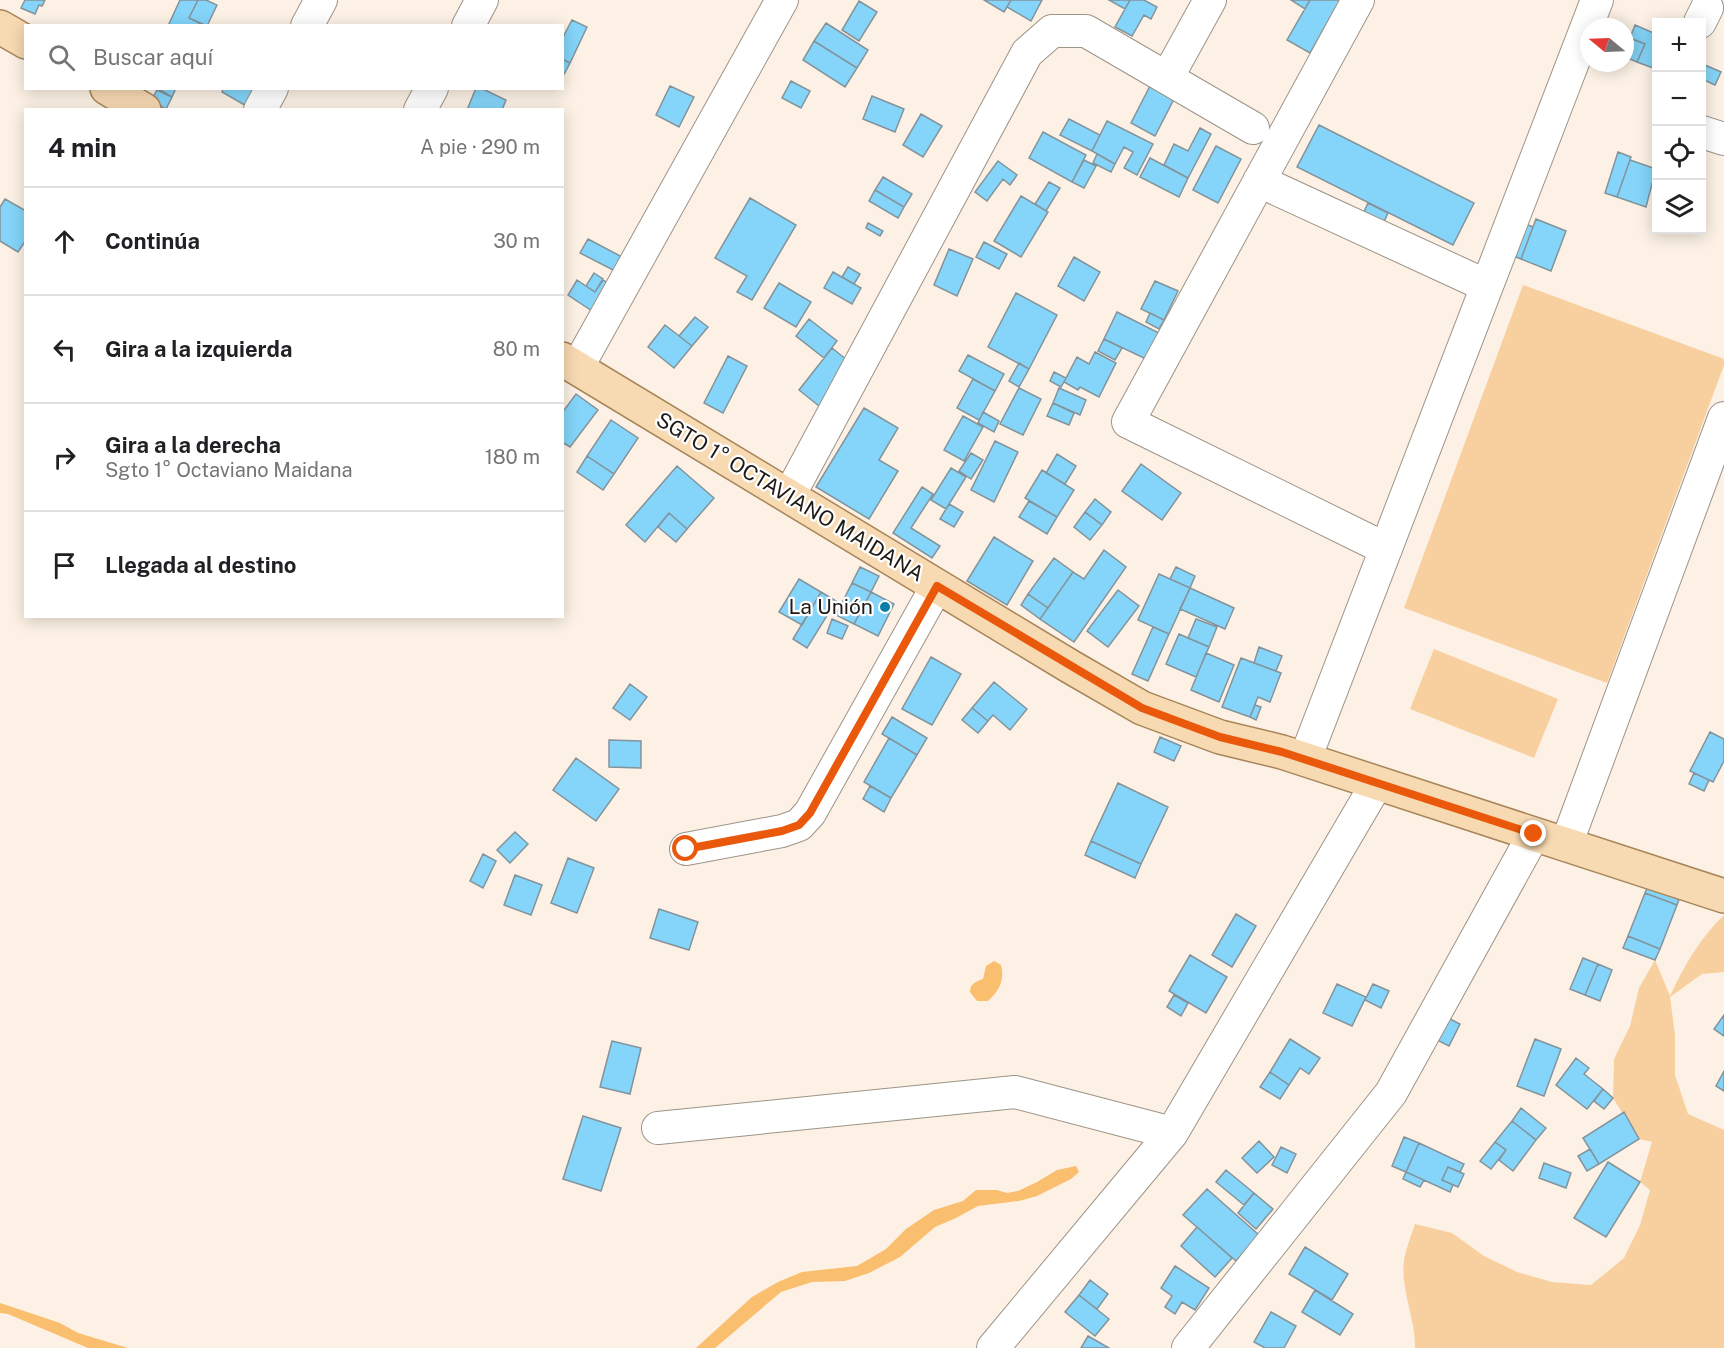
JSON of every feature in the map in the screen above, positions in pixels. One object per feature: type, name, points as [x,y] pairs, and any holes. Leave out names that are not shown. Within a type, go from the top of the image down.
[{"type":"main road","points":[[0,27],[24,41]]},
{"type":"main road","points":[[110,90],[141,108]]},
{"type":"main road","name":"SGTO 1° OCTAVIANO MAIDANA","points":[[570,364],[1142,708],[1220,737],[1305,759],[1724,896]]},
{"type":"street","points":[[308,24],[321,0]]},
{"type":"street","points":[[469,24],[482,0]]},
{"type":"street","points":[[570,364],[782,0]]},
{"type":"street","points":[[1167,78],[1210,0]]},
{"type":"street","points":[[1358,0],[1128,422],[1386,549]]},
{"type":"street","points":[[1305,759],[1597,0]]},
{"type":"street","points":[[789,496],[1028,53],[1052,31],[1086,31],[1253,128]]},
{"type":"street","points":[[261,108],[271,90]]},
{"type":"street","points":[[421,108],[431,90]]},
{"type":"street","points":[[1706,134],[1724,139]]},
{"type":"street","points":[[1259,181],[1487,286]]},
{"type":"street","points":[[1566,845],[1724,418]]},
{"type":"street","points":[[686,849],[782,831],[799,825],[810,813],[937,586]]},
{"type":"street","points":[[993,1348],[1172,1133],[1377,783]]},
{"type":"street","points":[[1188,1348],[1391,1093],[1534,834]]},
{"type":"street","points":[[658,1128],[1015,1092],[1172,1133]]},
{"type":"shaded area","points":[[1523,285],[1724,359],[1724,365],[1607,683],[1404,608]]},
{"type":"shaded area","points":[[1434,649],[1558,699],[1534,758],[1410,709]]},
{"type":"shaded area","points":[[1724,915],[1724,972],[1702,974],[1670,997],[1675,1035],[1675,1075],[1688,1114],[1724,1130],[1724,1348],[1415,1348],[1403,1271],[1415,1224],[1452,1233],[1484,1256],[1517,1272],[1552,1282],[1591,1285],[1624,1258],[1640,1225],[1650,1190],[1640,1182],[1652,1142],[1639,1139],[1613,1098],[1614,1059],[1630,1026],[1639,988],[1655,960],[1670,996],[1693,953]]},
{"type":"shaded area","points":[[994,961],[1001,965],[1000,985],[988,1001],[977,1001],[970,992],[971,987],[975,982],[983,979],[986,966]]},
{"type":"shaded area","points":[[1076,1166],[1079,1172],[1071,1179],[1037,1196],[1019,1201],[978,1206],[935,1227],[900,1257],[869,1273],[845,1281],[812,1282],[781,1292],[715,1348],[696,1348],[752,1297],[778,1282],[802,1272],[857,1266],[886,1249],[906,1229],[934,1210],[963,1201],[976,1190],[997,1190],[1007,1193],[1018,1191],[1057,1170]]},
{"type":"shaded area","points":[[0,1303],[60,1323],[78,1333],[128,1348],[88,1348],[8,1314],[0,1313]]},
{"type":"building","points":[[25,0],[45,0],[42,6],[39,5],[35,14],[21,8]]},
{"type":"building","points":[[180,0],[198,0],[189,18],[201,24],[169,24]]},
{"type":"building","points":[[198,0],[206,0],[217,5],[208,24],[189,18]]},
{"type":"building","points":[[984,0],[1011,0],[1004,12]]},
{"type":"building","points":[[1011,0],[1042,0],[1031,21],[1007,7]]},
{"type":"building","points":[[1109,0],[1130,0],[1125,9]]},
{"type":"building","points":[[1130,0],[1144,0],[1157,7],[1151,19],[1144,15],[1132,36],[1115,27]]},
{"type":"building","points":[[1291,0],[1310,0],[1305,9]]},
{"type":"building","points":[[1310,0],[1340,0],[1310,53],[1287,40]]},
{"type":"building","points":[[859,1],[877,12],[859,41],[842,30]]},
{"type":"building","points":[[572,20],[587,27],[570,63],[564,60],[564,35]]},
{"type":"building","points":[[826,23],[868,50],[857,68],[814,41]]},
{"type":"building","points":[[1635,25],[1652,32],[1652,68],[1637,62],[1645,44],[1634,40]]},
{"type":"building","points":[[1634,40],[1645,44],[1637,62],[1634,61]]},
{"type":"building","points":[[814,41],[857,68],[845,87],[803,60]]},
{"type":"building","points":[[564,60],[570,63],[564,74]]},
{"type":"building","points":[[1706,65],[1721,72],[1715,85],[1706,81]]},
{"type":"building","points":[[791,81],[810,91],[801,108],[782,98]]},
{"type":"building","points":[[670,86],[694,97],[679,127],[656,115]]},
{"type":"building","points":[[1150,86],[1174,99],[1155,136],[1131,123]]},
{"type":"building","points":[[157,90],[172,97],[166,108],[151,101]]},
{"type":"building","points":[[160,90],[175,90],[172,97]]},
{"type":"building","points":[[223,90],[257,90],[248,107],[222,92]]},
{"type":"building","points":[[475,90],[485,90],[506,100],[503,108],[468,108]]},
{"type":"building","points":[[872,96],[904,109],[895,132],[863,119]]},
{"type":"building","points":[[921,114],[942,126],[923,157],[903,145]]},
{"type":"building","points":[[1069,119],[1100,135],[1092,151],[1060,135]]},
{"type":"building","points":[[1107,121],[1153,144],[1137,175],[1124,168],[1133,152],[1124,147],[1115,164],[1092,151]]},
{"type":"building","points":[[1319,125],[1474,203],[1453,245],[1297,167]]},
{"type":"building","points":[[1200,128],[1211,134],[1188,178],[1164,165],[1174,144],[1188,151]]},
{"type":"building","points":[[1043,132],[1086,155],[1072,182],[1029,158]]},
{"type":"building","points":[[1216,146],[1241,159],[1218,203],[1193,190]]},
{"type":"building","points":[[1618,152],[1631,157],[1617,197],[1605,193]]},
{"type":"building","points":[[1097,154],[1115,164],[1111,172],[1093,163]]},
{"type":"building","points":[[1150,158],[1188,178],[1179,197],[1140,177]]},
{"type":"building","points":[[1084,160],[1096,166],[1084,188],[1072,182]]},
{"type":"building","points":[[1630,160],[1652,168],[1652,184],[1646,207],[1617,197]]},
{"type":"building","points":[[998,161],[1017,175],[1010,185],[1003,179],[987,201],[975,192]]},
{"type":"building","points":[[883,177],[912,194],[904,207],[875,190]]},
{"type":"building","points":[[1049,182],[1060,188],[1046,211],[1035,204]]},
{"type":"building","points":[[875,190],[904,207],[898,218],[869,201]]},
{"type":"building","points":[[1021,196],[1048,212],[1021,257],[994,241]]},
{"type":"building","points":[[750,198],[796,225],[752,300],[737,292],[747,276],[715,258]]},
{"type":"building","points":[[5,199],[24,210],[24,243],[18,252],[0,241],[0,207]]},
{"type":"building","points":[[1368,203],[1388,213],[1381,228],[1361,218]]},
{"type":"building","points":[[1536,219],[1566,231],[1551,271],[1521,259]]},
{"type":"building","points":[[868,223],[883,231],[880,236],[866,228]]},
{"type":"building","points":[[1523,223],[1533,227],[1521,259],[1511,255]]},
{"type":"building","points":[[588,239],[624,258],[617,272],[580,253]]},
{"type":"building","points":[[984,242],[1007,254],[999,269],[976,257]]},
{"type":"building","points":[[949,249],[973,259],[957,296],[934,285]]},
{"type":"building","points":[[1074,257],[1100,272],[1084,301],[1058,286]]},
{"type":"building","points":[[848,267],[860,274],[854,284],[842,277]]},
{"type":"building","points":[[833,272],[861,288],[852,304],[824,288]]},
{"type":"building","points":[[594,273],[603,279],[595,292],[586,286]]},
{"type":"building","points":[[577,280],[595,292],[603,280],[609,284],[592,311],[568,295]]},
{"type":"building","points":[[1155,281],[1178,291],[1164,320],[1141,309]]},
{"type":"building","points":[[779,283],[811,302],[796,327],[764,308]]},
{"type":"building","points":[[1016,293],[1057,315],[1029,369],[988,347]]},
{"type":"building","points":[[1117,312],[1161,334],[1148,360],[1104,339]]},
{"type":"building","points":[[1150,313],[1164,320],[1159,329],[1146,322]]},
{"type":"building","points":[[695,317],[708,327],[692,346],[679,336]]},
{"type":"building","points":[[809,319],[837,341],[824,358],[796,336]]},
{"type":"building","points":[[665,325],[692,346],[674,368],[648,347]]},
{"type":"building","points":[[1104,339],[1122,348],[1115,360],[1098,351]]},
{"type":"building","points":[[832,348],[852,364],[819,406],[799,390]]},
{"type":"building","points":[[1095,352],[1116,363],[1099,397],[1080,387],[1078,390],[1064,382],[1077,357],[1089,364]]},
{"type":"building","points":[[968,355],[1004,374],[995,391],[959,371]]},
{"type":"building","points":[[728,356],[747,366],[723,413],[704,403]]},
{"type":"building","points":[[1019,363],[1029,369],[1019,387],[1009,381]]},
{"type":"building","points":[[1054,372],[1066,378],[1061,387],[1050,381]]},
{"type":"building","points":[[973,379],[995,391],[979,420],[957,408]]},
{"type":"building","points":[[1019,388],[1041,399],[1023,435],[1000,424]]},
{"type":"building","points":[[1059,388],[1086,400],[1080,415],[1053,403]]},
{"type":"building","points":[[576,394],[598,410],[570,447],[564,443],[564,410]]},
{"type":"building","points":[[1053,403],[1074,413],[1069,425],[1047,416]]},
{"type":"building","points":[[864,408],[898,428],[879,460],[898,471],[869,519],[816,487]]},
{"type":"building","points":[[983,412],[999,421],[994,432],[978,423]]},
{"type":"building","points":[[963,416],[983,427],[964,461],[944,450]]},
{"type":"building","points":[[611,420],[638,438],[614,474],[587,456]]},
{"type":"building","points":[[995,441],[1018,452],[994,502],[971,490]]},
{"type":"building","points":[[971,453],[983,460],[971,479],[959,471]]},
{"type":"building","points":[[1057,454],[1076,466],[1065,484],[1046,473]]},
{"type":"building","points":[[587,456],[614,474],[603,490],[577,472]]},
{"type":"building","points":[[1141,464],[1181,493],[1162,520],[1122,491]]},
{"type":"building","points":[[677,466],[714,498],[687,529],[669,513],[645,542],[626,525]]},
{"type":"building","points":[[951,468],[966,477],[946,509],[931,500]]},
{"type":"building","points":[[1042,470],[1074,490],[1057,517],[1025,498]]},
{"type":"building","points":[[922,487],[933,494],[911,528],[940,546],[932,558],[893,533]]},
{"type":"building","points":[[1095,499],[1111,512],[1102,525],[1085,512]]},
{"type":"building","points":[[1029,501],[1057,517],[1047,534],[1019,517]]},
{"type":"building","points":[[949,504],[963,512],[954,527],[940,519]]},
{"type":"building","points":[[1085,512],[1102,525],[1090,540],[1074,527]]},
{"type":"building","points":[[669,513],[687,529],[676,542],[658,527]]},
{"type":"building","points":[[994,537],[1033,561],[1007,605],[967,581]]},
{"type":"building","points":[[1104,550],[1126,567],[1074,642],[1040,619],[1073,572],[1084,579]]},
{"type":"building","points":[[1054,558],[1073,572],[1048,608],[1028,594]]},
{"type":"building","points":[[860,567],[879,576],[871,592],[852,583]]},
{"type":"building","points":[[1176,567],[1195,576],[1190,588],[1170,579]]},
{"type":"building","points":[[1159,574],[1190,588],[1169,634],[1138,620]]},
{"type":"building","points":[[799,579],[821,592],[802,625],[779,612]]},
{"type":"building","points":[[852,583],[871,592],[854,624],[836,615]]},
{"type":"building","points":[[1190,588],[1234,608],[1225,629],[1180,609]]},
{"type":"building","points":[[1118,590],[1139,606],[1108,647],[1087,631]]},
{"type":"building","points":[[821,592],[836,601],[807,648],[793,639]]},
{"type":"building","points":[[871,592],[894,604],[878,636],[854,624]]},
{"type":"building","points":[[1028,594],[1048,608],[1040,619],[1021,605]]},
{"type":"building","points":[[832,619],[848,626],[842,639],[827,633]]},
{"type":"building","points":[[1196,619],[1217,627],[1209,647],[1188,638]]},
{"type":"building","points":[[1153,627],[1169,634],[1148,681],[1132,674]]},
{"type":"building","points":[[1179,634],[1209,647],[1196,677],[1166,664]]},
{"type":"building","points":[[1259,647],[1282,656],[1276,671],[1254,663]]},
{"type":"building","points":[[1206,653],[1234,665],[1219,702],[1191,690]]},
{"type":"building","points":[[931,657],[961,674],[932,725],[902,709]]},
{"type":"building","points":[[1241,658],[1281,673],[1270,702],[1258,697],[1250,717],[1222,707]]},
{"type":"building","points":[[994,682],[1027,709],[1010,730],[993,715],[988,721],[972,708]]},
{"type":"building","points":[[630,684],[647,697],[630,720],[613,708]]},
{"type":"building","points":[[1255,705],[1261,707],[1256,720],[1250,717]]},
{"type":"building","points":[[972,708],[988,721],[978,733],[962,720]]},
{"type":"building","points":[[892,717],[927,738],[917,755],[882,734]]},
{"type":"building","points":[[1710,732],[1724,739],[1724,761],[1713,782],[1690,771]]},
{"type":"building","points":[[1160,737],[1181,746],[1174,761],[1154,752]]},
{"type":"building","points":[[889,738],[917,755],[891,798],[864,782]]},
{"type":"building","points":[[609,740],[641,741],[641,768],[609,767]]},
{"type":"building","points":[[576,758],[619,789],[596,821],[553,790]]},
{"type":"building","points":[[1694,773],[1709,780],[1704,791],[1689,784]]},
{"type":"building","points":[[1118,783],[1168,807],[1141,864],[1091,841]]},
{"type":"building","points":[[870,786],[891,798],[884,812],[863,799]]},
{"type":"building","points":[[515,832],[528,844],[510,863],[497,850]]},
{"type":"building","points":[[1091,841],[1141,864],[1135,878],[1085,855]]},
{"type":"building","points":[[483,854],[496,861],[483,888],[470,881]]},
{"type":"building","points":[[568,858],[594,868],[577,913],[551,903]]},
{"type":"building","points":[[515,875],[542,885],[531,915],[504,905]]},
{"type":"building","points":[[1651,878],[1682,891],[1677,905],[1645,893]]},
{"type":"building","points":[[1645,893],[1677,905],[1660,949],[1628,936]]},
{"type":"building","points":[[659,909],[698,922],[689,950],[650,938]]},
{"type":"building","points":[[1236,914],[1256,926],[1232,967],[1212,955]]},
{"type":"building","points":[[1628,936],[1660,949],[1655,960],[1623,948]]},
{"type":"building","points":[[1190,955],[1227,977],[1206,1013],[1169,991]]},
{"type":"building","points":[[1583,958],[1598,964],[1585,995],[1570,989]]},
{"type":"building","points":[[1598,964],[1612,970],[1600,1001],[1585,995]]},
{"type":"building","points":[[1337,984],[1366,997],[1352,1026],[1323,1013]]},
{"type":"building","points":[[1373,984],[1389,991],[1381,1008],[1365,1000]]},
{"type":"building","points":[[1174,995],[1188,1003],[1181,1016],[1167,1007]]},
{"type":"building","points":[[1724,1015],[1724,1036],[1714,1029]]},
{"type":"building","points":[[1448,1018],[1460,1024],[1449,1046],[1437,1040]]},
{"type":"building","points":[[1290,1039],[1320,1058],[1309,1074],[1300,1068],[1289,1085],[1270,1072]]},
{"type":"building","points":[[1535,1039],[1561,1049],[1544,1096],[1517,1086]]},
{"type":"building","points":[[612,1041],[641,1048],[630,1094],[600,1087]]},
{"type":"building","points":[[1576,1058],[1589,1068],[1584,1074],[1603,1089],[1587,1109],[1556,1085]]},
{"type":"building","points":[[1724,1071],[1724,1091],[1716,1086]]},
{"type":"building","points":[[1270,1072],[1289,1085],[1280,1099],[1260,1087]]},
{"type":"building","points":[[1603,1089],[1613,1098],[1604,1109],[1594,1101]]},
{"type":"building","points":[[1521,1108],[1546,1128],[1536,1140],[1512,1121]]},
{"type":"building","points":[[1624,1112],[1639,1139],[1599,1164],[1583,1138]]},
{"type":"building","points":[[583,1116],[621,1128],[601,1191],[563,1179]]},
{"type":"building","points":[[1512,1121],[1536,1140],[1513,1171],[1499,1160],[1506,1150],[1495,1142]]},
{"type":"building","points":[[1404,1137],[1419,1143],[1406,1172],[1392,1166]]},
{"type":"building","points":[[1259,1141],[1274,1157],[1257,1173],[1242,1158]]},
{"type":"building","points":[[1495,1142],[1506,1150],[1491,1169],[1480,1161]]},
{"type":"building","points":[[1419,1143],[1464,1164],[1460,1172],[1448,1167],[1442,1180],[1453,1185],[1450,1192],[1406,1172]]},
{"type":"building","points":[[1281,1147],[1296,1154],[1287,1173],[1272,1165]]},
{"type":"building","points":[[1590,1149],[1599,1164],[1587,1171],[1578,1156]]},
{"type":"building","points":[[1608,1162],[1640,1182],[1606,1237],[1574,1218]]},
{"type":"building","points":[[1544,1163],[1571,1173],[1566,1188],[1539,1178]]},
{"type":"building","points":[[1448,1167],[1464,1174],[1458,1187],[1442,1180]]},
{"type":"building","points":[[1226,1170],[1254,1193],[1244,1205],[1216,1182]]},
{"type":"building","points":[[1406,1172],[1424,1180],[1420,1187],[1403,1179]]},
{"type":"building","points":[[1207,1189],[1259,1235],[1236,1261],[1183,1215]]},
{"type":"building","points":[[1254,1193],[1273,1209],[1256,1229],[1238,1213]]},
{"type":"building","points":[[1197,1227],[1232,1258],[1215,1277],[1181,1246]]},
{"type":"building","points":[[1305,1247],[1348,1274],[1332,1300],[1289,1274]]},
{"type":"building","points":[[1175,1266],[1209,1288],[1195,1310],[1182,1302],[1175,1314],[1165,1307],[1172,1296],[1161,1288]]},
{"type":"building","points":[[1090,1280],[1108,1294],[1097,1309],[1079,1295]]},
{"type":"building","points":[[1315,1290],[1353,1314],[1340,1335],[1302,1312]]},
{"type":"building","points":[[1079,1295],[1109,1319],[1095,1336],[1065,1312]]},
{"type":"building","points":[[1271,1312],[1296,1326],[1284,1348],[1265,1348],[1254,1342]]},
{"type":"building","points":[[1088,1336],[1109,1348],[1081,1348]]},
{"type":"place","name":"La Unión","points":[[885,607]]},
{"type":"route","points":[[686,849],[782,831],[799,825],[810,813],[937,586],[1071,668],[1142,708],[1220,737],[1282,752],[1534,834]]}]
